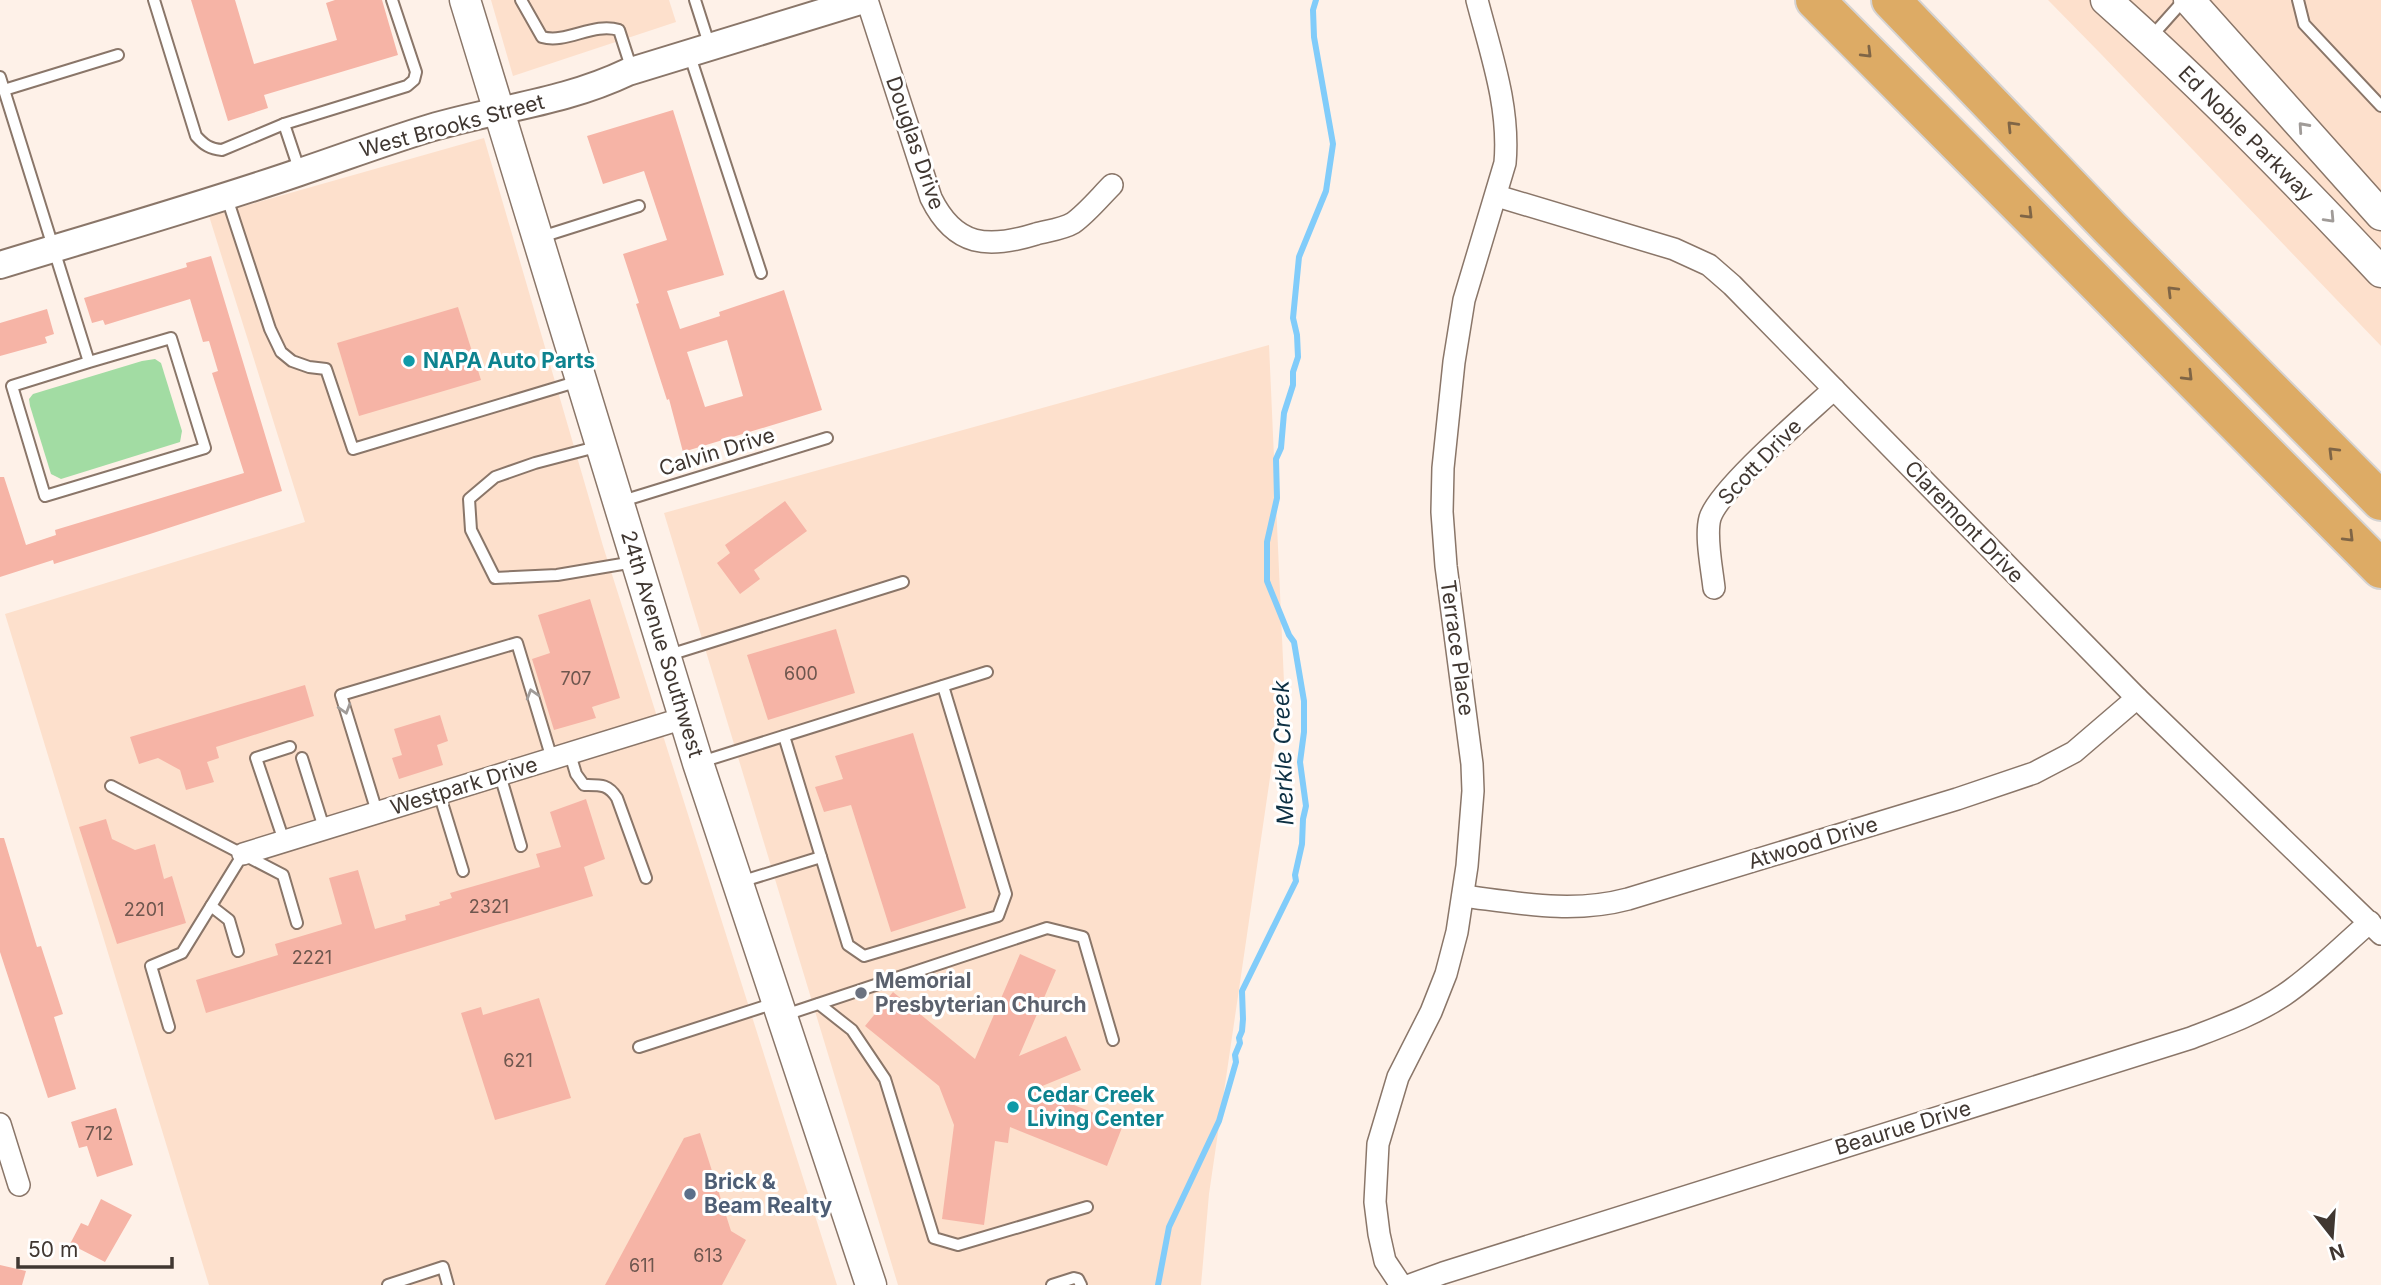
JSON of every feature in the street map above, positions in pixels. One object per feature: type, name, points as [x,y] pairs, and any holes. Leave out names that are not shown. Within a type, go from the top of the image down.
[{"type":"highway","points":[[1891,0],[2110,228],[2381,500]]},
{"type":"highway","points":[[1817,2],[2381,569]]},
{"type":"main road","name":"Ed Noble Parkway","points":[[2106,0],[2292,177],[2379,267]]},
{"type":"main road","name":"Ed Noble Parkway","points":[[2186,0],[2381,215]]},
{"type":"main road","name":"24th Avenue Southwest","points":[[470,3],[500,113],[698,763],[871,1285]]},
{"type":"street","name":"West Brooks Street","points":[[0,265],[300,172],[363,149],[448,123],[543,102],[606,82],[632,70],[865,0]]},
{"type":"street","name":"Douglas Drive","points":[[865,0],[932,198],[940,216],[955,231],[968,239],[987,243],[1020,240],[1071,224],[1112,184]]},
{"type":"street","name":"Terrace Place","points":[[1401,1285],[1385,1261],[1378,1234],[1375,1202],[1378,1144],[1398,1077],[1440,990],[1457,932],[1474,791],[1469,731],[1446,566],[1442,512],[1443,468],[1454,362],[1464,300],[1497,196],[1505,163],[1507,139],[1502,92],[1477,0]]},
{"type":"street","name":"Claremont Drive","points":[[1497,196],[1646,239],[1709,265],[1732,285],[2137,698],[2375,928]]},
{"type":"street","name":"Scott Drive","points":[[1714,588],[1709,520],[1715,507],[1731,488],[1834,389]]},
{"type":"street","name":"Atwood Drive","points":[[1463,896],[1548,907],[1578,908],[1604,906],[1628,899],[2034,773],[2074,752],[2137,698]]},
{"type":"street","name":"Westpark Drive","points":[[243,854],[684,718]]},
{"type":"street","name":"Beaurue Drive","points":[[1410,1285],[2191,1038],[2283,996],[2375,928]]},
{"type":"street","points":[[0,1124],[19,1185]]},
{"type":"lane","points":[[154,0],[196,136],[203,144],[222,150],[284,124],[407,86],[414,80],[415,72],[393,0]]},
{"type":"lane","points":[[521,0],[542,37],[549,39],[588,30],[620,30],[632,70]]},
{"type":"lane","points":[[695,0],[700,50],[761,273]]},
{"type":"lane","points":[[2150,39],[2186,0]]},
{"type":"lane","points":[[2298,0],[2304,24],[2381,106]]},
{"type":"lane","points":[[4,90],[118,55]]},
{"type":"lane","points":[[0,77],[89,362]]},
{"type":"lane","points":[[284,124],[300,172]]},
{"type":"lane","points":[[226,195],[270,329],[281,352],[292,362],[326,369],[353,449],[582,380]]},
{"type":"lane","points":[[538,238],[639,206]]},
{"type":"lane","points":[[171,338],[205,448],[45,496],[12,386],[89,362],[171,338]]},
{"type":"lane","name":"Calvin Drive","points":[[619,502],[827,438]]},
{"type":"lane","points":[[602,446],[535,463],[495,477],[469,499],[471,530],[495,578],[557,575],[637,561]]},
{"type":"lane","points":[[665,656],[903,582]]},
{"type":"lane","points":[[377,812],[341,695],[517,643],[561,757],[584,785],[610,787],[617,798],[646,878]]},
{"type":"lane","points":[[698,763],[987,672]]},
{"type":"lane","points":[[784,736],[848,945],[864,956],[998,916],[1006,894],[943,686]]},
{"type":"lane","points":[[284,841],[256,758],[290,747]]},
{"type":"lane","points":[[302,758],[324,828]]},
{"type":"lane","points":[[500,775],[521,846]]},
{"type":"lane","points":[[111,786],[283,875],[297,923]]},
{"type":"lane","points":[[439,793],[463,871]]},
{"type":"lane","points":[[169,1027],[151,965],[182,953],[243,854]]},
{"type":"lane","points":[[738,883],[821,856]]},
{"type":"lane","points":[[211,906],[229,920],[238,951]]},
{"type":"lane","points":[[639,1047],[780,1009],[819,1004],[1048,928],[1083,937],[1113,1041]]},
{"type":"lane","points":[[819,1004],[852,1031],[885,1079],[934,1238],[958,1245],[1087,1207]]},
{"type":"lane","points":[[388,1285],[443,1267],[448,1285]]},
{"type":"lane","points":[[1052,1285],[1074,1278],[1079,1279],[1081,1285]]},
{"type":"shaded area","points":[[491,0],[669,0],[676,22],[513,76]]},
{"type":"shaded area","points":[[2048,0],[2381,0],[2381,346],[2100,53]]},
{"type":"shaded area","points":[[484,138],[603,546],[837,1285],[209,1285],[5,614],[305,522],[209,216]]},
{"type":"shaded area","points":[[1269,345],[1284,682],[1209,1194],[1201,1285],[898,1285],[664,513]]},
{"type":"green space","points":[[155,359],[161,363],[182,431],[180,442],[61,479],[51,474],[30,406],[29,399],[33,394]]},
{"type":"building","points":[[191,0],[235,0],[254,64],[337,40],[326,3],[335,0],[382,0],[398,55],[264,95],[268,108],[228,121]]},
{"type":"building","points":[[673,110],[724,275],[667,291],[680,329],[720,316],[719,312],[784,290],[822,410],[683,452],[623,254],[667,240],[644,171],[603,184],[587,136]],"holes":[[[727,340],[743,396],[705,407],[687,352]]]},
{"type":"building","points":[[211,256],[282,491],[54,564],[53,560],[0,577],[0,477],[4,477],[26,545],[56,535],[55,530],[244,473],[212,373],[218,371],[209,341],[203,342],[190,299],[105,325],[103,320],[92,323],[84,298],[187,267],[186,263]]},
{"type":"building","name":"NAPA Auto Parts","points":[[458,307],[481,380],[359,416],[337,343]]},
{"type":"building","points":[[47,309],[54,334],[45,337],[47,343],[0,356],[0,323]]},
{"type":"building","points":[[785,501],[807,531],[754,570],[760,579],[740,594],[717,563],[730,553],[725,545]]},
{"type":"building","points":[[590,599],[620,698],[592,707],[596,718],[554,730],[532,659],[550,653],[538,615]]},
{"type":"building","points":[[836,629],[855,693],[768,720],[747,655]]},
{"type":"building","points":[[305,685],[314,716],[216,747],[219,758],[207,762],[214,782],[186,790],[180,770],[158,758],[139,764],[130,737]]},
{"type":"building","points":[[440,715],[448,741],[437,745],[443,765],[399,779],[392,758],[402,755],[394,729]]},
{"type":"building","points":[[913,733],[966,908],[891,932],[851,805],[824,812],[815,787],[843,779],[835,756]]},
{"type":"building","points":[[586,799],[605,859],[584,867],[593,896],[206,1013],[196,980],[278,955],[275,944],[342,924],[329,878],[358,870],[375,929],[406,920],[405,915],[440,905],[439,902],[452,898],[450,893],[540,867],[536,854],[561,847],[550,812]]},
{"type":"building","points":[[106,819],[112,839],[135,850],[155,844],[164,879],[172,876],[186,923],[117,944],[79,827]]},
{"type":"building","points":[[0,838],[4,838],[37,947],[41,946],[63,1014],[54,1017],[76,1089],[48,1098],[0,952]]},
{"type":"building","name":"Cedar Creek Living Center","points":[[1020,954],[1056,970],[1019,1056],[1066,1036],[1081,1070],[1035,1089],[1123,1125],[1107,1166],[1010,1127],[1008,1143],[995,1141],[984,1225],[942,1219],[954,1125],[939,1086],[865,1026],[893,992],[975,1059]]},
{"type":"building","points":[[539,998],[571,1098],[495,1120],[461,1013],[481,1007],[483,1015]]},
{"type":"building","points":[[116,1108],[133,1165],[97,1177],[87,1146],[79,1148],[71,1122]]},
{"type":"building","points":[[700,1133],[731,1231],[746,1240],[722,1285],[605,1285],[684,1138]]},
{"type":"building","points":[[101,1199],[132,1215],[105,1262],[70,1244],[81,1223],[88,1226]]},
{"type":"building","points":[[0,1265],[26,1271],[22,1285],[0,1285]]},
{"type":"waterway","name":"Merkle Creek","points":[[1158,1285],[1169,1227],[1219,1121],[1236,1062],[1235,1055],[1242,1031],[1242,991],[1296,881],[1302,844],[1306,806],[1300,762],[1304,701],[1294,642],[1267,581],[1267,542],[1277,498],[1276,459],[1281,448],[1284,413],[1298,357],[1293,318],[1299,257],[1326,191],[1333,144],[1314,37],[1313,10],[1316,0]]},
{"type":"place","name":"NAPA Auto Parts","points":[[409,361]]},
{"type":"place","name":"Memorial Presbyterian Church","points":[[861,993]]},
{"type":"place","name":"Cedar Creek Living Center","points":[[1013,1107]]},
{"type":"place","name":"Brick & Beam Realty","points":[[690,1194]]}]
